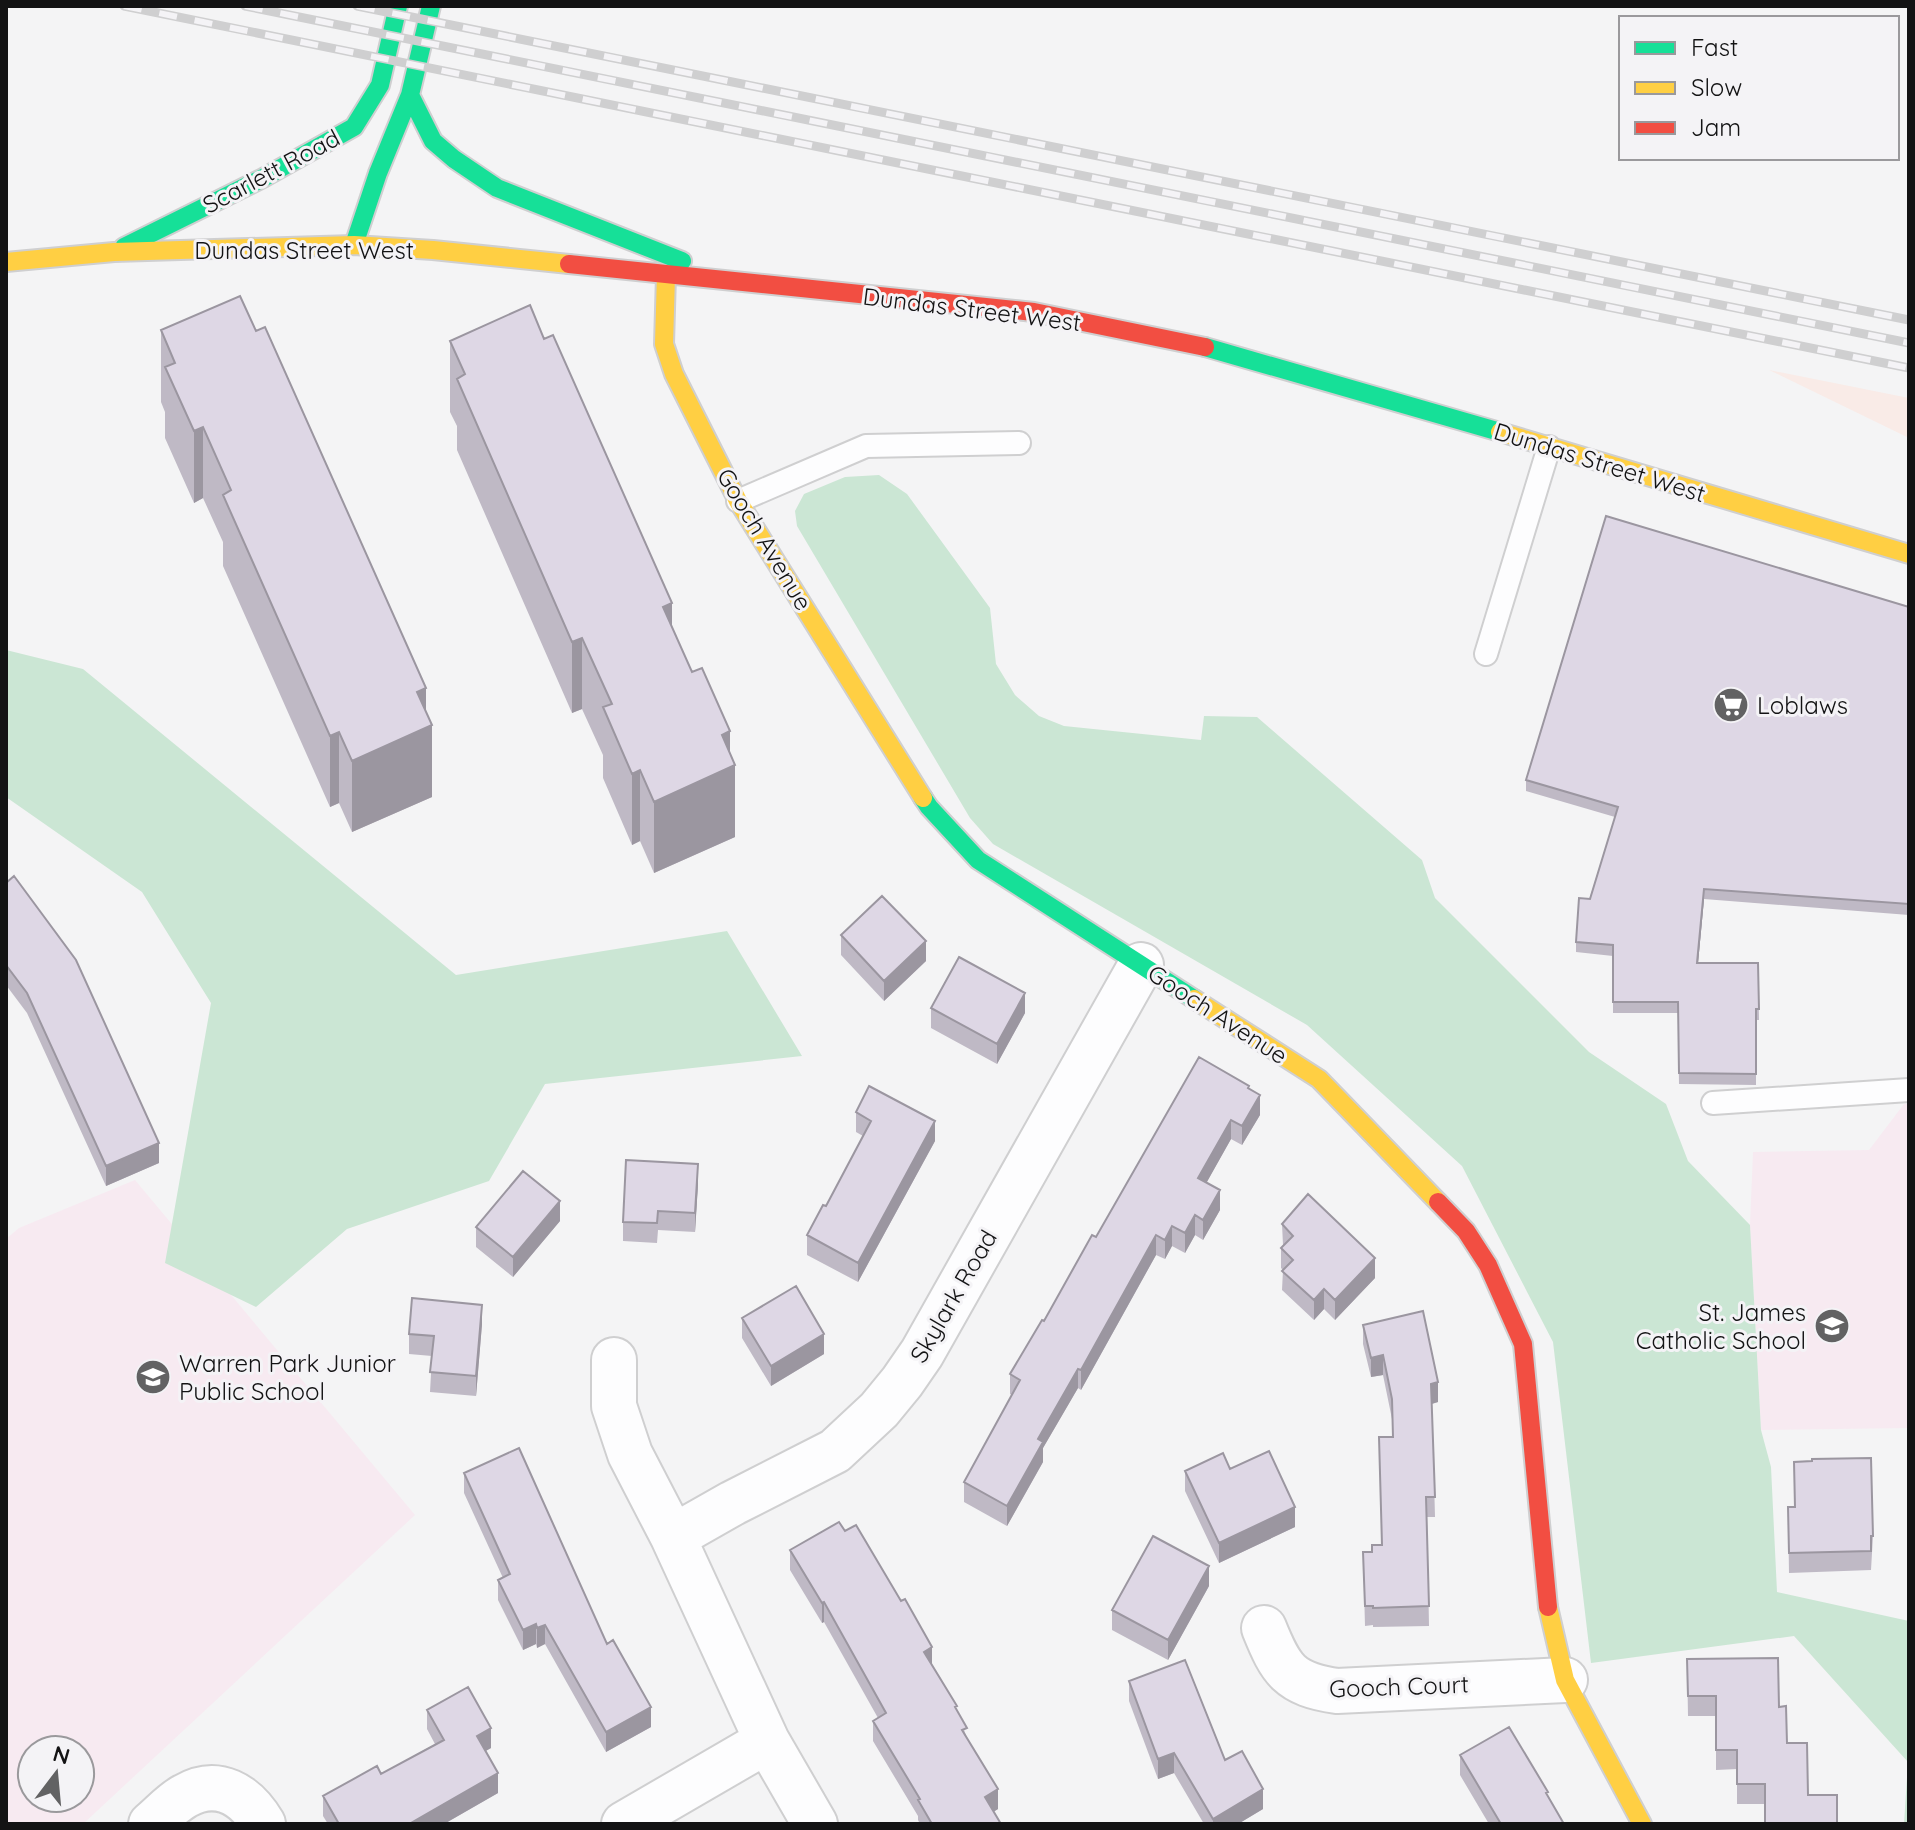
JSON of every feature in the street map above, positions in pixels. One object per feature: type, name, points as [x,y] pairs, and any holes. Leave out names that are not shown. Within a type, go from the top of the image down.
[{"type":"main road","name":"Scarlett Road","points":[[114,252],[263,178],[354,127],[380,85],[398,6]]},
{"type":"main road","points":[[354,245],[378,173],[410,95],[431,6]]},
{"type":"main road","points":[[410,95],[433,141],[497,188],[737,282]]},
{"type":"main road","name":"Dundas Street West","points":[[6,262],[114,252],[354,245],[433,250],[1034,312],[1198,345],[1909,554]]},
{"type":"main road","name":"Gooch Avenue","points":[[666,275],[664,344],[674,374],[738,501],[929,807],[978,860],[1319,1079],[1466,1231],[1488,1265],[1523,1344],[1548,1607],[1565,1680],[1642,1824]]},
{"type":"street","name":"Skylark Road","points":[[673,1537],[835,1451],[887,1401],[922,1353],[1141,965]]},
{"type":"street","points":[[614,1360],[614,1406],[630,1454],[673,1537],[767,1741],[815,1824]]},
{"type":"street","name":"Gooch Court","points":[[1264,1628],[1280,1664],[1292,1677],[1317,1688],[1337,1691],[1565,1680]]},
{"type":"street","points":[[624,1824],[767,1741]]},
{"type":"street","points":[[151,1824],[187,1794],[207,1788],[227,1791],[245,1800],[263,1824]]},
{"type":"lane","points":[[738,501],[866,446],[1019,443]]},
{"type":"lane","points":[[1486,654],[1549,447]]},
{"type":"lane","points":[[1713,1103],[1909,1090]]},
{"type":"shaded area","points":[[1769,370],[1909,398],[1909,438]]},
{"type":"shaded area","name":"St. James Catholic School","points":[[1904,1104],[1909,1104],[1909,1428],[1761,1430],[1750,1225],[1753,1152],[1869,1150]]},
{"type":"shaded area","name":"Warren Park Junior Public School","points":[[135,1180],[415,1515],[96,1812],[96,1734],[16,1734],[16,1814],[94,1814],[83,1824],[6,1824],[6,1239],[19,1228]]},
{"type":"green space","points":[[879,475],[907,494],[990,608],[996,664],[1015,695],[1039,716],[1064,726],[1201,740],[1204,716],[1257,717],[1422,860],[1435,898],[1589,1052],[1666,1104],[1688,1161],[1750,1225],[1761,1430],[1771,1467],[1777,1592],[1909,1621],[1909,1824],[1904,1824],[1908,1762],[1794,1636],[1591,1663],[1553,1342],[1462,1166],[1307,1025],[993,844],[970,818],[797,526],[795,511],[804,494],[845,477]]},
{"type":"green space","points":[[6,650],[83,669],[456,975],[727,931],[802,1056],[545,1084],[489,1181],[347,1229],[256,1307],[165,1263],[211,1003],[142,892],[6,797]]},
{"type":"building","points":[[240,296],[256,331],[265,327],[426,688],[417,692],[432,725],[352,761],[339,732],[330,736],[223,495],[231,490],[203,427],[194,431],[165,367],[175,363],[161,330]]},
{"type":"building","points":[[530,305],[544,339],[553,335],[672,603],[663,607],[692,672],[702,668],[730,731],[722,735],[735,765],[654,802],[640,770],[632,774],[603,707],[612,704],[582,638],[572,642],[457,379],[465,374],[450,341]]},
{"type":"building","name":"Loblaws","points":[[1606,516],[1909,607],[1909,904],[1704,889],[1697,963],[1758,963],[1756,1074],[1679,1073],[1678,1002],[1613,1002],[1613,945],[1576,942],[1579,898],[1590,899],[1618,807],[1526,780]]},
{"type":"building","points":[[14,876],[76,960],[159,1143],[106,1166],[27,993],[6,965],[6,883]]},
{"type":"building","points":[[882,896],[926,941],[884,981],[841,935]]},
{"type":"building","points":[[959,957],[1025,993],[997,1044],[931,1008]]},
{"type":"building","points":[[1199,1057],[1260,1095],[1242,1126],[1231,1120],[1198,1178],[1220,1190],[1203,1220],[1195,1215],[1185,1233],[1172,1226],[1165,1240],[1156,1235],[1081,1370],[1078,1369],[1038,1439],[1043,1442],[1007,1506],[964,1482],[1020,1380],[1010,1374],[1092,1235],[1096,1237]]},
{"type":"building","points":[[869,1086],[935,1121],[858,1263],[807,1235],[871,1121],[856,1112]]},
{"type":"building","points":[[626,1160],[698,1164],[695,1213],[658,1211],[657,1223],[623,1222]]},
{"type":"building","points":[[523,1171],[560,1201],[513,1257],[476,1227]]},
{"type":"building","points":[[1308,1194],[1375,1258],[1335,1300],[1324,1289],[1314,1300],[1282,1271],[1293,1260],[1281,1248],[1293,1236],[1282,1224]]},
{"type":"building","points":[[796,1286],[824,1334],[771,1366],[742,1318]]},
{"type":"building","points":[[412,1298],[482,1305],[476,1376],[430,1372],[434,1336],[409,1334]]},
{"type":"building","points":[[1423,1311],[1438,1382],[1431,1384],[1435,1497],[1426,1497],[1429,1606],[1373,1608],[1365,1606],[1363,1552],[1372,1552],[1372,1545],[1382,1545],[1379,1437],[1393,1437],[1392,1399],[1383,1355],[1371,1358],[1363,1325]]},
{"type":"building","points":[[519,1448],[607,1644],[613,1640],[651,1707],[606,1732],[545,1625],[537,1628],[536,1624],[523,1630],[498,1580],[510,1574],[464,1473]]},
{"type":"building","points":[[1269,1451],[1295,1507],[1219,1543],[1185,1471],[1223,1453],[1230,1469]]},
{"type":"building","points":[[1871,1458],[1871,1551],[1789,1553],[1788,1507],[1795,1507],[1794,1462]]},
{"type":"building","points":[[839,1522],[845,1531],[856,1525],[901,1601],[905,1599],[932,1647],[924,1652],[957,1706],[967,1728],[962,1730],[998,1789],[985,1797],[1001,1824],[932,1824],[873,1721],[886,1713],[824,1602],[790,1550]]},
{"type":"building","points":[[1153,1536],[1209,1566],[1168,1640],[1112,1610]]},
{"type":"building","points":[[1778,1658],[1779,1707],[1786,1706],[1787,1743],[1807,1743],[1808,1795],[1837,1795],[1837,1824],[1765,1824],[1765,1784],[1737,1784],[1737,1750],[1716,1750],[1716,1696],[1688,1696],[1687,1659]]},
{"type":"building","points":[[1185,1660],[1225,1760],[1242,1751],[1263,1789],[1213,1819],[1174,1753],[1158,1759],[1129,1681]]},
{"type":"building","points":[[468,1687],[491,1728],[477,1736],[498,1773],[409,1824],[339,1824],[323,1796],[377,1766],[381,1774],[444,1740],[427,1710]]},
{"type":"building","points":[[1509,1727],[1564,1824],[1501,1824],[1460,1755]]},
{"type":"railway","points":[[124,6],[1909,368]]},
{"type":"railway","points":[[245,6],[1909,343]]},
{"type":"railway","points":[[357,6],[1909,320]]},
{"type":"traffic: fast","points":[[124,247],[263,178],[354,127],[380,85],[398,6]]},
{"type":"traffic: fast","points":[[354,245],[378,173],[410,95],[431,6]]},
{"type":"traffic: fast","points":[[410,95],[433,141],[497,188],[682,261]]},
{"type":"traffic: fast","points":[[1205,347],[1500,432]]},
{"type":"traffic: fast","points":[[923,798],[978,860],[1194,999]]},
{"type":"traffic: slow","points":[[6,262],[114,252],[354,245],[569,264]]},
{"type":"traffic: slow","points":[[666,275],[664,344],[674,374],[738,501],[923,798]]},
{"type":"traffic: slow","points":[[1500,432],[1909,554]]},
{"type":"traffic: slow","points":[[1194,999],[1319,1079],[1438,1202]]},
{"type":"traffic: slow","points":[[1548,1607],[1565,1680],[1642,1824]]},
{"type":"traffic: jam","points":[[569,264],[1034,312],[1205,347]]},
{"type":"traffic: jam","points":[[1438,1202],[1466,1231],[1488,1265],[1523,1344],[1548,1607]]},
{"type":"place","name":"Loblaws","points":[[1731,705]]},
{"type":"place","name":"St. James Catholic School","points":[[1832,1326]]},
{"type":"place","name":"Warren Park Junior Public School","points":[[153,1377]]}]
